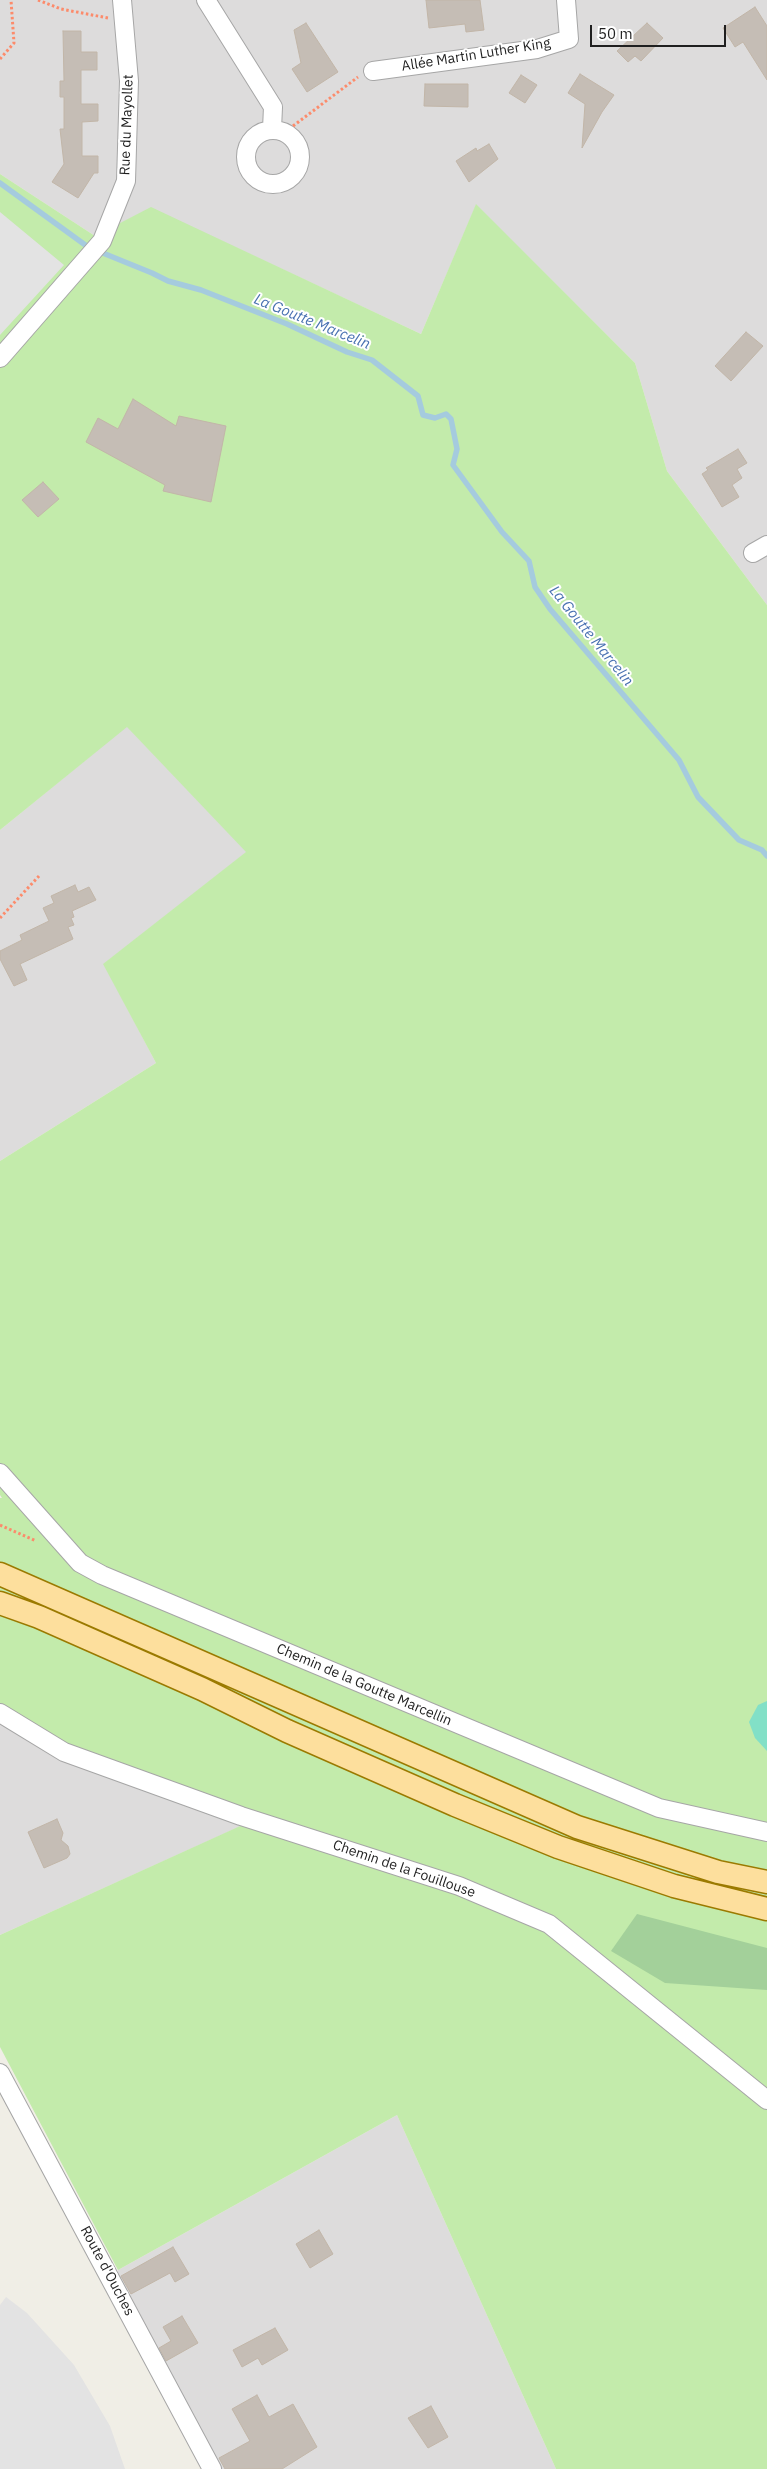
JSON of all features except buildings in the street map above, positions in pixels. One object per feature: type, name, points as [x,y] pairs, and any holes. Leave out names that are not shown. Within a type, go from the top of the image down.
[{"type":"main road","points":[[0,1574],[578,1827],[718,1872],[767,1882]]},
{"type":"main road","points":[[0,1603],[39,1617],[446,1801],[558,1847],[674,1886],[767,1909]]},
{"type":"street","name":"Rue du Mayollet","points":[[0,358],[87,260],[104,237],[126,181],[129,81],[122,0]]},
{"type":"street","points":[[206,0],[273,108],[279,131]]},
{"type":"street","name":"Allée Martin Luther King","points":[[373,71],[537,49],[569,39],[566,0]]},
{"type":"street","name":"Chemin de la Goutte Marcellin","points":[[0,1473],[80,1563],[102,1575],[659,1808],[767,1832]]},
{"type":"street","name":"Chemin de la Fouillouse","points":[[0,1713],[64,1752],[242,1816],[459,1886],[549,1924],[767,2100]]},
{"type":"street","name":"Route d'Ouches","points":[[0,2073],[212,2469]]},
{"type":"path","points":[[0,59],[14,43],[12,0]]},
{"type":"path","points":[[38,0],[61,9],[108,18],[125,38]]},
{"type":"path","points":[[279,131],[361,75],[373,71]]},
{"type":"path","points":[[0,918],[40,876]]},
{"type":"shaded area","points":[[0,0],[767,0],[767,605],[667,471],[635,363],[476,205],[421,334],[151,208],[95,236],[0,174]]},
{"type":"shaded area","points":[[0,212],[64,265],[0,335]]},
{"type":"shaded area","points":[[127,726],[247,852],[104,964],[156,1063],[0,1161],[0,830]]},
{"type":"shaded area","points":[[0,1705],[261,1817],[0,1935]]},
{"type":"shaded area","points":[[397,2115],[556,2469],[207,2469],[114,2300],[118,2270]]},
{"type":"shaded area","points":[[6,2297],[27,2313],[74,2365],[110,2426],[125,2469],[0,2469],[0,2305]]},
{"type":"green space","points":[[0,174],[95,236],[151,207],[421,334],[476,204],[635,363],[667,471],[767,605],[767,2469],[556,2469],[397,2115],[118,2270],[0,2047],[0,1935],[260,1817],[69,1747],[0,1705],[0,1498],[2,1498],[0,1495],[0,1161],[156,1063],[103,964],[246,852],[127,727],[0,830]]},
{"type":"green space","points":[[767,1701],[767,1751],[755,1738],[749,1722],[758,1705]]},
{"type":"green space","points":[[637,1914],[767,1948],[767,1990],[665,1983],[611,1951]]},
{"type":"waterway","name":"La Goutte Marcelin","points":[[0,183],[88,247],[168,281],[201,290],[287,324],[347,352],[372,360],[418,396],[423,415],[435,418],[446,414],[451,419],[457,449],[453,465],[502,532],[529,561],[535,587],[550,609],[679,760],[698,797],[739,840],[762,850],[767,856]]}]
